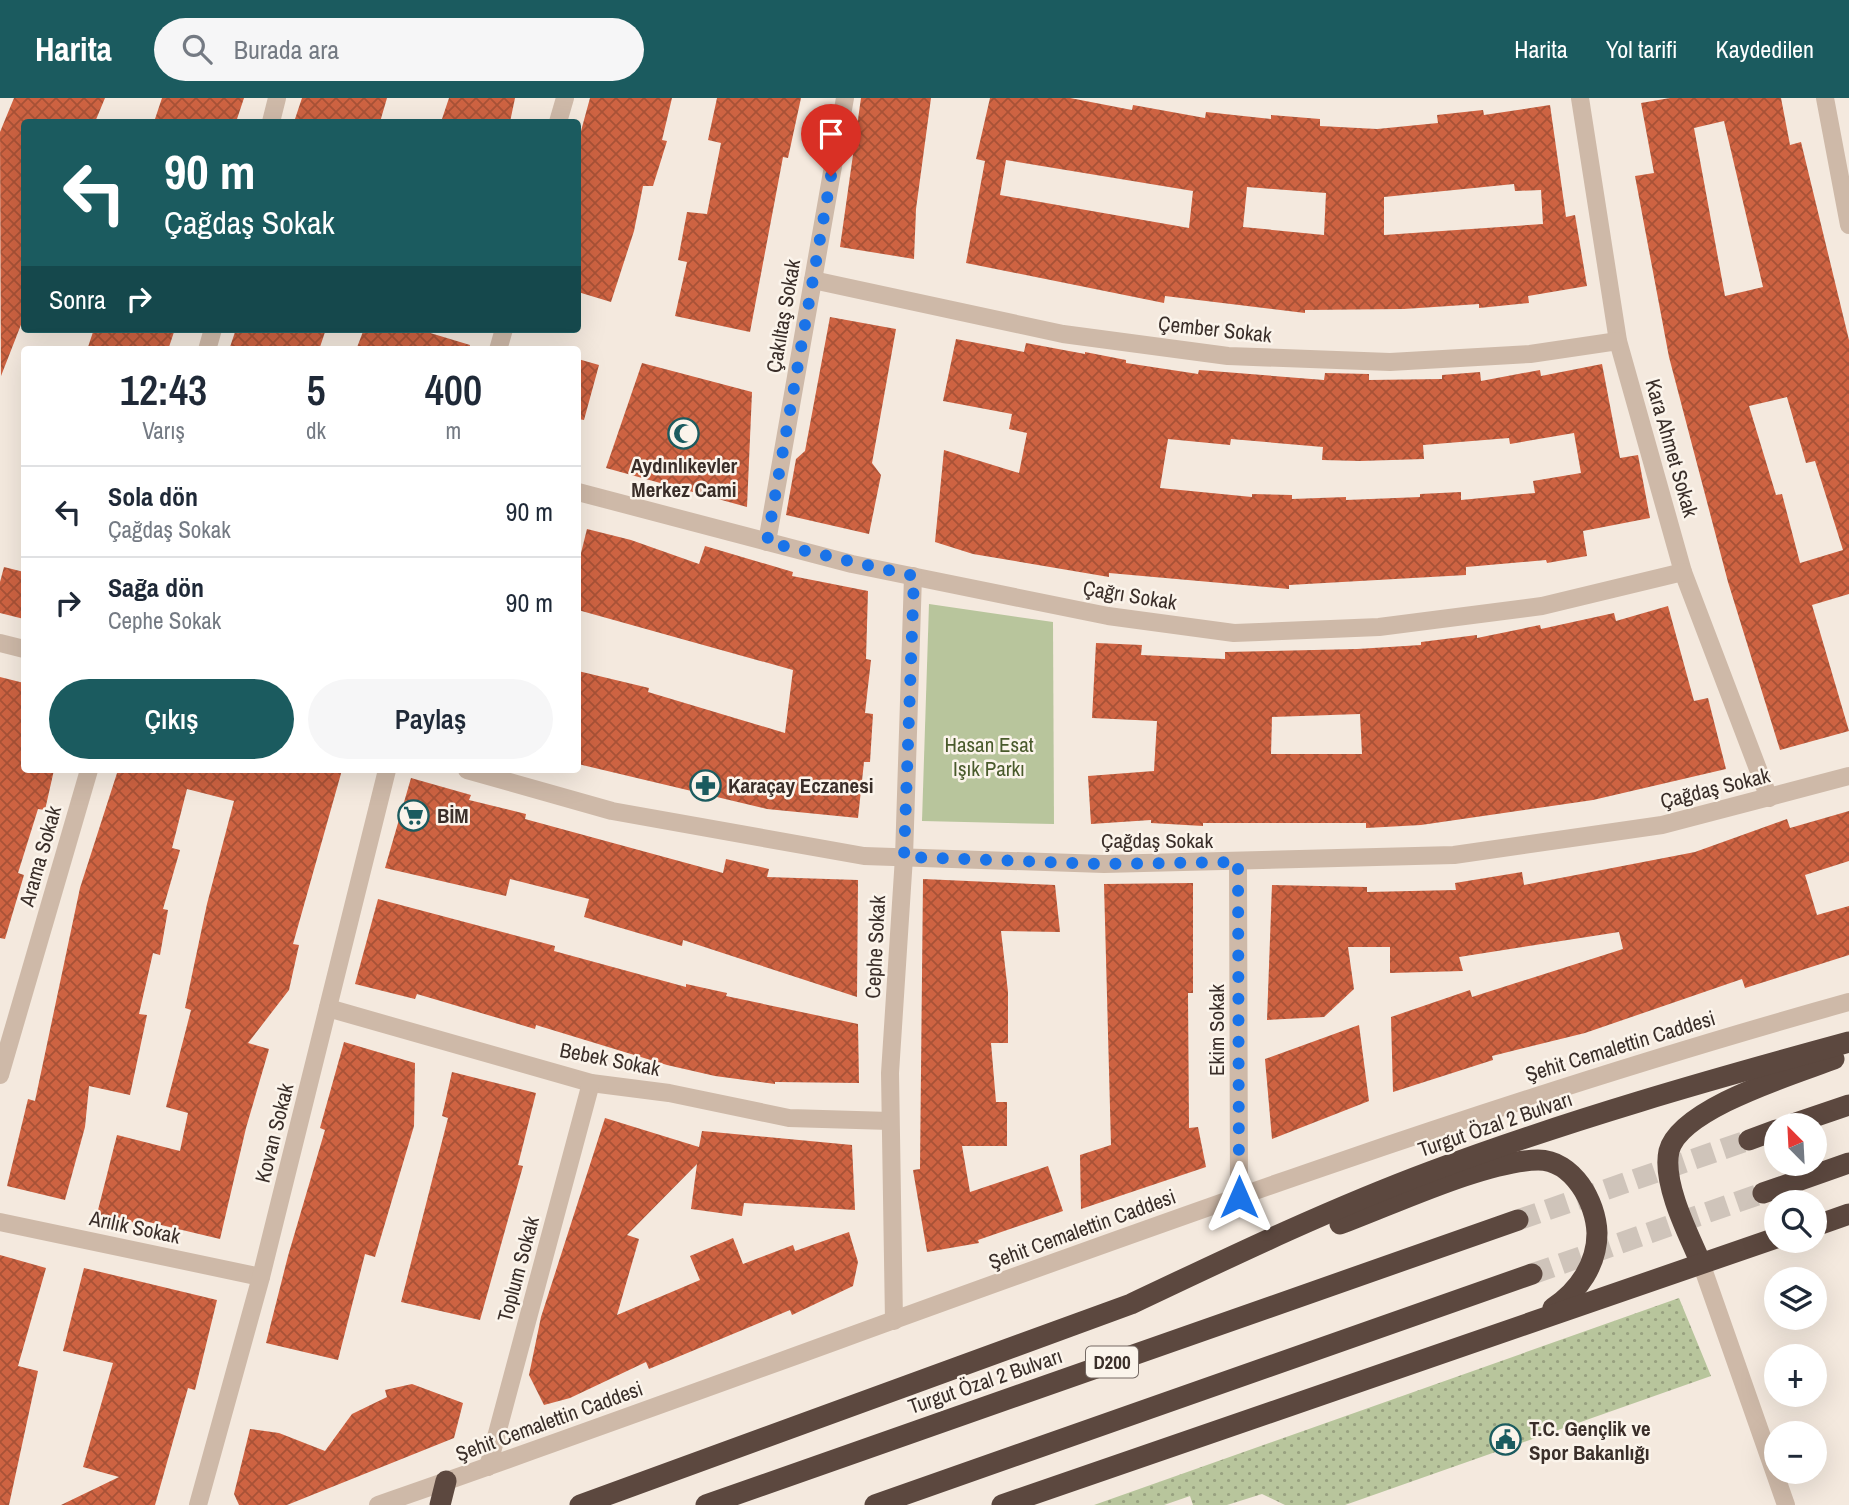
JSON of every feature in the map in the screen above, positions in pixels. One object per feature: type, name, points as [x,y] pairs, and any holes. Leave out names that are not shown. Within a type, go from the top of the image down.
[{"type":"highway","name":"Turgut Özal 2 Bulvarı","points":[[1131,1304],[1215,1264],[1430,1171],[1690,1086],[1849,1042]]},
{"type":"highway","points":[[1701,1263],[1680,1213],[1670,1176],[1670,1149],[1675,1136],[1688,1124],[1720,1105],[1849,1053]]},
{"type":"highway","points":[[1825,1113],[1849,1105]]},
{"type":"highway","points":[[1749,1140],[1764,1134]]},
{"type":"highway","name":"Turgut Özal 2 Bulvarı","points":[[580,1505],[1131,1304],[1456,1180],[1510,1164],[1541,1160],[1559,1167],[1575,1178],[1591,1206],[1597,1230],[1596,1243],[1585,1276],[1562,1302],[1536,1319]]},
{"type":"highway","points":[[1763,1193],[1849,1163]]},
{"type":"highway","points":[[1827,1222],[1849,1214]]},
{"type":"highway","name":"Turgut Özal 2 Bulvarı","points":[[706,1505],[1518,1220]]},
{"type":"highway","name":"Turgut Özal 2 Bulvarı","points":[[1002,1505],[1764,1242]]},
{"type":"highway","points":[[875,1505],[1532,1274]]},
{"type":"highway","points":[[440,1505],[446,1481]]},
{"type":"street","points":[[272,119],[277,98]]},
{"type":"street","points":[[559,119],[565,98]]},
{"type":"street","name":"Çakıltaş Sokak","points":[[767,542],[845,98]]},
{"type":"street","name":"Kara Ahmet Sokak","points":[[1580,98],[1618,341],[1683,572],[1769,798]]},
{"type":"street","points":[[1825,98],[1849,225]]},
{"type":"street","name":"Çember Sokak","points":[[813,280],[1063,334],[1228,356],[1390,362],[1530,354],[1618,341]]},
{"type":"street","name":"Çağrı Sokak","points":[[581,493],[767,542],[914,576],[1108,616],[1234,633],[1379,627],[1542,606],[1683,572]]},
{"type":"street","name":"Cephe Sokak","points":[[894,1321],[890,1121],[904,857],[914,576]]},
{"type":"street","points":[[0,643],[21,648]]},
{"type":"street","name":"Arama Sokak","points":[[0,1075],[88,773]]},
{"type":"street","name":"Kovan Sokak","points":[[198,1505],[261,1277],[386,773]]},
{"type":"street","name":"Çağdaş Sokak","points":[[478,773],[612,811],[864,856],[1104,864],[1454,855],[1662,825],[1849,776]]},
{"type":"street","name":"Ekim Sokak","points":[[1238,862],[1239,1197]]},
{"type":"street","name":"Şehit Cemalettin Caddesi","points":[[378,1505],[1239,1197],[1541,1094],[1701,1044],[1849,1002]]},
{"type":"street","name":"Bebek Sokak","points":[[328,1008],[591,1083],[669,1093],[789,1118],[890,1121]]},
{"type":"street","name":"Toplum Sokak","points":[[488,1467],[591,1083]]},
{"type":"street","name":"Arılık Sokak","points":[[0,1222],[261,1277]]},
{"type":"street","points":[[1701,1263],[1786,1505]]},
{"type":"green space","name":"Hasan Esat Işık Parkı","points":[[929,604],[1053,622],[1054,824],[922,821]]},
{"type":"green space","name":"T.C. Gençlik ve Spor Bakanlığı","points":[[1679,1298],[1711,1376],[1345,1505],[1285,1505],[1262,1494],[1227,1505],[1193,1505],[1190,1496],[1164,1505],[1094,1505]]},
{"type":"building","points":[[14,98],[105,98],[96,119],[21,119],[21,325],[1,376],[0,132]]},
{"type":"building","points":[[162,98],[244,98],[237,119],[155,119]]},
{"type":"building","points":[[302,98],[387,98],[381,119],[295,119]]},
{"type":"building","points":[[449,98],[515,98],[511,119],[442,119]]},
{"type":"building","points":[[590,98],[672,98],[662,140],[667,141],[653,186],[643,186],[634,231],[611,302],[581,293],[581,131]]},
{"type":"building","points":[[717,98],[801,98],[788,158],[783,157],[750,332],[675,316],[687,262],[678,260],[687,212],[707,214],[721,143],[708,140]]},
{"type":"building","points":[[861,98],[931,98],[916,209],[914,259],[840,247]]},
{"type":"building","points":[[990,98],[1070,98],[1132,110],[1133,105],[1205,118],[1206,112],[1271,119],[1271,115],[1320,119],[1320,126],[1377,129],[1438,123],[1437,115],[1483,110],[1484,115],[1550,105],[1566,217],[1575,215],[1587,286],[1528,296],[1529,303],[1479,308],[1479,304],[1404,309],[1305,310],[1305,313],[1165,296],[1164,303],[966,263],[985,161],[976,159]],"holes":[[[1006,160],[1193,191],[1189,228],[1000,195]],[[1514,184],[1515,191],[1541,190],[1543,224],[1384,235],[1384,197]],[[1247,187],[1326,193],[1324,235],[1243,227]]]},
{"type":"building","points":[[1670,98],[1781,98],[1790,145],[1801,142],[1849,340],[1849,594],[1812,605],[1849,731],[1780,750],[1728,582],[1669,357],[1635,176],[1654,173],[1641,103]],"holes":[[[1724,121],[1763,287],[1725,296],[1694,128]],[[1787,397],[1806,463],[1815,461],[1843,550],[1800,563],[1782,494],[1776,495],[1749,406]]]},
{"type":"building","points":[[830,317],[896,329],[872,463],[881,475],[869,534],[786,515],[796,459],[805,451]]},
{"type":"building","points":[[93,333],[174,333],[169,346],[88,346]]},
{"type":"building","points":[[235,333],[325,333],[320,346],[230,346]]},
{"type":"building","points":[[362,333],[430,333],[470,345],[470,346],[358,346]]},
{"type":"building","points":[[956,339],[1024,352],[1026,343],[1198,374],[1199,370],[1324,380],[1325,373],[1369,374],[1369,380],[1442,379],[1442,375],[1480,372],[1481,381],[1540,370],[1541,376],[1602,364],[1620,458],[1638,455],[1650,518],[1583,531],[1587,556],[1547,563],[1546,560],[1466,567],[1466,575],[1289,585],[1289,589],[1109,573],[1109,577],[973,554],[935,542],[944,450],[1019,473],[1027,433],[1009,429],[1012,414],[943,401]],"holes":[[[1574,433],[1581,473],[1533,481],[1535,493],[1461,500],[1461,492],[1420,494],[1420,497],[1346,500],[1346,497],[1292,499],[1292,495],[1252,494],[1252,497],[1160,488],[1168,439],[1230,445],[1231,439],[1323,447],[1322,460],[1360,461],[1424,459],[1423,445],[1509,438],[1510,444]]]},
{"type":"building","points":[[581,360],[599,365],[584,420],[581,420]]},
{"type":"building","name":"Aydınlıkevler Merkez Cami","points":[[642,363],[752,392],[747,507],[606,468]]},
{"type":"building","points":[[587,529],[631,540],[699,564],[705,546],[793,572],[792,576],[868,591],[866,659],[871,660],[865,713],[873,714],[870,762],[864,762],[858,818],[767,809],[581,765],[581,672],[649,688],[648,692],[785,733],[793,670],[581,611],[581,553]]},
{"type":"building","points":[[4,567],[21,571],[21,618],[0,613],[0,582]]},
{"type":"building","points":[[1668,606],[1694,701],[1708,698],[1726,769],[1593,800],[1421,825],[1366,828],[1366,823],[1203,823],[1203,826],[1151,823],[1151,820],[1091,824],[1088,776],[1154,771],[1157,721],[1092,718],[1096,643],[1142,645],[1141,655],[1225,659],[1225,652],[1421,645],[1421,642],[1477,635],[1477,638],[1540,625],[1541,629],[1614,613],[1616,621]],"holes":[[[1360,714],[1362,754],[1271,754],[1272,717]]]},
{"type":"building","points":[[0,677],[21,682],[21,773],[53,773],[45,810],[38,809],[18,873],[24,875],[5,939],[0,938]]},
{"type":"building","points":[[117,773],[341,773],[293,944],[299,945],[289,990],[248,1043],[269,1049],[246,1128],[220,1239],[136,1219],[135,1223],[97,1214],[117,1135],[180,1151],[188,1113],[166,1107],[191,1010],[185,1008],[207,904],[234,801],[187,789],[172,848],[180,850],[163,909],[168,910],[160,955],[153,953],[139,1014],[147,1015],[130,1095],[89,1086],[85,1127],[65,1200],[7,1186],[28,1099],[35,1101],[80,888]]},
{"type":"building","points":[[411,778],[471,795],[469,800],[526,814],[525,819],[723,873],[726,859],[769,869],[767,877],[858,880],[857,997],[683,940],[682,946],[584,917],[589,899],[510,879],[506,896],[385,868]]},
{"type":"building","points":[[1849,811],[1849,861],[1805,875],[1817,915],[1849,906],[1849,955],[1745,988],[1742,979],[1585,1033],[1492,1056],[1493,1060],[1393,1092],[1391,1017],[1470,990],[1472,997],[1623,949],[1619,932],[1459,957],[1463,971],[1390,973],[1390,947],[1348,947],[1354,989],[1324,1017],[1267,1020],[1272,885],[1367,887],[1367,892],[1456,890],[1455,883],[1522,872],[1524,885],[1695,852],[1787,819],[1790,828]]},
{"type":"building","points":[[923,879],[1055,885],[1060,932],[1001,931],[1008,992],[1008,1043],[991,1043],[996,1102],[1007,1102],[1007,1146],[962,1146],[970,1192],[1048,1166],[1063,1211],[978,1240],[979,1243],[927,1252],[913,1170],[920,1169]]},
{"type":"building","points":[[1193,883],[1193,993],[1188,993],[1189,1128],[1198,1127],[1206,1167],[1081,1209],[1080,1155],[1111,1145],[1104,884]]},
{"type":"building","points":[[378,899],[555,946],[554,951],[686,987],[686,984],[727,993],[726,996],[858,1024],[859,1083],[775,1084],[715,1076],[667,1065],[536,1025],[535,1029],[417,994],[415,999],[355,984]]},
{"type":"building","points":[[1359,1025],[1369,1101],[1272,1139],[1265,1059]]},
{"type":"building","points":[[344,1042],[415,1063],[414,1126],[375,1257],[365,1254],[338,1360],[266,1343],[325,1130],[320,1128]]},
{"type":"building","points":[[452,1072],[536,1093],[518,1165],[523,1166],[480,1320],[401,1302],[448,1118],[442,1116]]},
{"type":"building","points":[[605,1118],[699,1147],[702,1131],[852,1145],[855,1210],[744,1203],[742,1216],[691,1209],[697,1164],[627,1235],[639,1239],[617,1315],[700,1280],[690,1256],[733,1238],[743,1264],[793,1245],[795,1251],[849,1232],[858,1262],[853,1286],[792,1315],[790,1310],[649,1369],[646,1362],[570,1398],[544,1405],[529,1375],[541,1317]]},
{"type":"building","points":[[0,1255],[46,1268],[18,1366],[38,1371],[9,1505],[0,1505]]},
{"type":"building","points":[[84,1268],[217,1300],[195,1390],[188,1388],[155,1505],[61,1505],[119,1477],[83,1467],[113,1363],[63,1351]]},
{"type":"building","points":[[412,1384],[463,1403],[454,1438],[287,1505],[239,1505],[234,1494],[250,1429],[279,1433],[325,1451],[352,1414],[387,1397],[385,1390]]},
{"type":"tunnel","points":[[1518,1220],[1749,1140]]},
{"type":"tunnel","points":[[1532,1274],[1763,1193]]},
{"type":"place","name":"Aydınlıkevler Merkez Cami","points":[[684,433]]},
{"type":"place","name":"Karaçay Eczanesi","points":[[705,785]]},
{"type":"place","name":"BİM","points":[[414,815]]},
{"type":"place","name":"T.C. Gençlik ve Spor Bakanlığı","points":[[1506,1440]]},
{"type":"route","points":[[831,176],[767,542],[852,564],[914,576],[907,712],[904,857],[1104,864],[1238,862],[1239,1197]]}]
